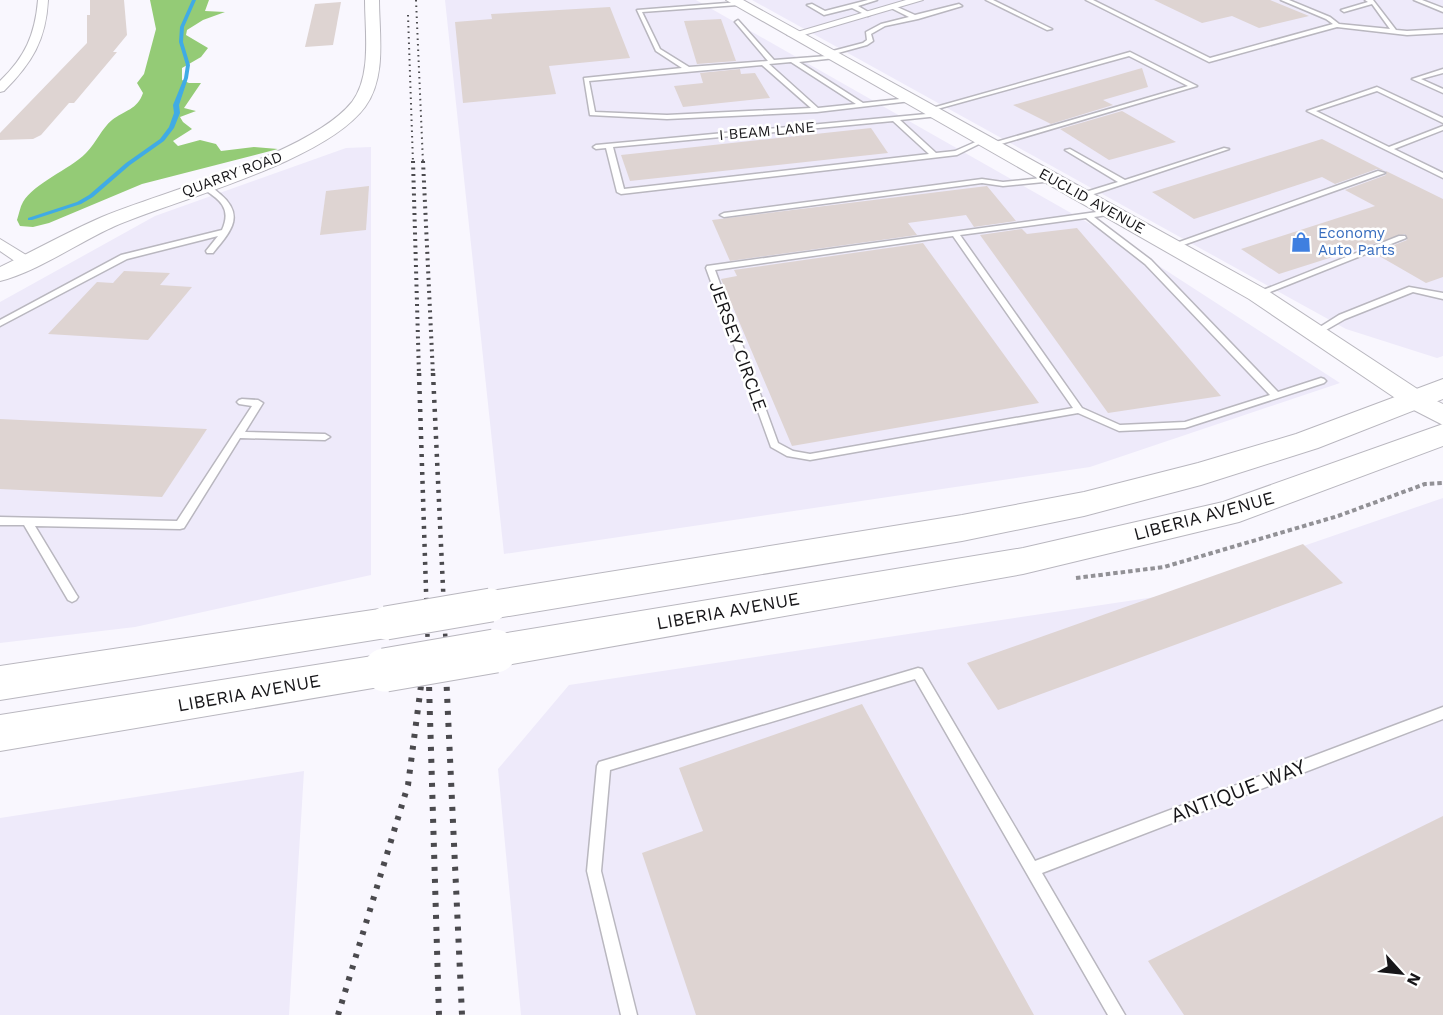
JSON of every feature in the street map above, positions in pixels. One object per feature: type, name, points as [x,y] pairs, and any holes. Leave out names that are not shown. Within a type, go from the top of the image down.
[{"type":"highway","points":[[0,683],[962,528],[1084,504],[1202,474],[1434,401]]},
{"type":"highway","name":"LIBERIA AVENUE","points":[[0,733],[1023,561],[1227,513],[1390,456],[1443,434]]},
{"type":"street","points":[[0,88],[33,52],[43,14],[43,0]]},
{"type":"street","name":"QUARRY ROAD","points":[[0,275],[108,222],[307,145],[327,132],[358,105],[368,87],[372,63],[372,0]]},
{"type":"street","points":[[794,34],[918,0]]},
{"type":"street","name":"EUCLID AVENUE","points":[[736,8],[794,34],[1172,246],[1257,294],[1316,332],[1434,401]]},
{"type":"street","points":[[0,244],[25,261]]},
{"type":"lane","points":[[810,5],[824,13],[874,0]]},
{"type":"lane","points":[[989,0],[1049,29]]},
{"type":"lane","points":[[1089,0],[1209,60],[1337,25],[1395,33],[1443,31]]},
{"type":"lane","points":[[1284,0],[1328,18],[1337,25]]},
{"type":"lane","points":[[1417,0],[1443,10]]},
{"type":"lane","points":[[1344,10],[1370,1],[1395,33]]},
{"type":"lane","points":[[853,6],[868,14]]},
{"type":"lane","points":[[909,100],[818,110],[667,117],[592,114],[586,79],[830,55],[865,44],[870,41],[868,33],[872,30],[959,6]]},
{"type":"lane","points":[[688,69],[658,50],[639,11],[736,8],[772,62]]},
{"type":"lane","points":[[893,8],[917,18]]},
{"type":"lane","name":"I BEAM LANE","points":[[596,147],[895,119],[932,113],[1130,54],[1194,86],[986,143]]},
{"type":"lane","points":[[792,60],[862,105]]},
{"type":"lane","points":[[764,63],[818,110]]},
{"type":"lane","points":[[1443,71],[1415,79],[1443,91]]},
{"type":"lane","points":[[1443,121],[1377,89],[1310,111],[1443,176]]},
{"type":"lane","points":[[895,119],[935,156]]},
{"type":"lane","points":[[1389,149],[1443,128]]},
{"type":"lane","points":[[609,146],[621,192],[935,156],[957,153],[986,143]]},
{"type":"lane","points":[[1082,196],[1226,149]]},
{"type":"lane","points":[[1068,150],[1124,182]]},
{"type":"lane","points":[[1172,246],[1381,173]]},
{"type":"lane","points":[[724,215],[982,181],[1004,184],[1051,178]]},
{"type":"lane","points":[[202,184],[223,198],[231,208],[232,217],[227,231],[210,251]]},
{"type":"lane","name":"JERSEY CIRCLE","points":[[1079,410],[810,457],[791,454],[774,445],[710,268],[1111,212]]},
{"type":"lane","points":[[1087,215],[1148,262],[1276,396]]},
{"type":"lane","points":[[0,323],[124,257],[227,231]]},
{"type":"lane","points":[[955,234],[1079,410],[1119,428],[1185,425],[1321,381]]},
{"type":"lane","points":[[1257,294],[1402,238]]},
{"type":"lane","points":[[1316,332],[1342,317],[1412,289],[1443,297]]},
{"type":"lane","points":[[0,521],[180,525],[258,403],[242,402]]},
{"type":"lane","points":[[239,435],[325,437]]},
{"type":"lane","points":[[27,522],[72,597]]},
{"type":"lane","points":[[629,1015],[594,871],[604,766],[918,674],[1117,1015]]},
{"type":"lane","name":"ANTIQUE WAY","points":[[1033,869],[1443,713]]},
{"type":"shaded area","points":[[445,0],[696,0],[1122,242],[1340,383],[1090,467],[504,554]]},
{"type":"shaded area","points":[[752,0],[1443,0],[1443,356],[1437,358],[1346,329]]},
{"type":"shaded area","points":[[371,147],[371,575],[135,627],[0,643],[0,302],[155,216],[346,148]]},
{"type":"shaded area","points":[[1443,498],[1443,1015],[521,1015],[498,769],[569,685],[1155,597]]},
{"type":"shaded area","points":[[304,771],[289,1015],[0,1015],[0,818]]},
{"type":"green space","points":[[150,0],[209,0],[205,11],[225,12],[203,20],[187,30],[186,35],[208,48],[201,57],[182,68],[182,80],[189,83],[201,83],[184,108],[196,111],[180,117],[192,129],[173,141],[178,146],[200,140],[216,144],[221,151],[254,147],[278,149],[142,184],[49,223],[33,227],[20,226],[17,220],[22,204],[28,195],[79,159],[90,149],[108,123],[134,106],[140,99],[143,93],[137,83],[144,74],[156,29]]},
{"type":"building","points":[[90,0],[124,0],[127,35],[113,52],[117,52],[74,103],[69,103],[41,135],[33,139],[0,140],[0,133],[87,43],[87,15],[90,15]]},
{"type":"building","points":[[1154,0],[1270,0],[1309,16],[1259,28],[1232,16],[1202,23]]},
{"type":"building","points":[[341,2],[333,45],[305,47],[315,4]]},
{"type":"building","points":[[610,7],[630,58],[549,66],[556,94],[463,103],[455,22],[492,19],[491,14]]},
{"type":"building","points":[[721,19],[736,61],[697,64],[684,21]]},
{"type":"building","points":[[1142,68],[1148,87],[1103,100],[1113,105],[1051,124],[1013,105]]},
{"type":"building","points":[[740,69],[741,74],[755,73],[770,98],[683,107],[674,86],[703,83],[700,73]]},
{"type":"building","points":[[1122,111],[1176,142],[1109,160],[1060,129]]},
{"type":"building","points":[[871,128],[888,153],[630,181],[621,155]]},
{"type":"building","points":[[1322,139],[1385,171],[1377,169],[1335,184],[1322,177],[1194,219],[1152,192]]},
{"type":"building","points":[[1386,171],[1443,199],[1443,277],[1426,283],[1374,253],[1407,240],[1405,234],[1279,274],[1241,249],[1375,206],[1345,190],[1386,175]]},
{"type":"building","points":[[369,186],[366,230],[320,235],[326,191]]},
{"type":"building","points":[[987,186],[1016,221],[974,227],[966,215],[908,223],[917,235],[730,261],[712,220]]},
{"type":"building","points":[[1077,228],[1221,396],[1108,413],[980,235],[1022,229],[1027,234]]},
{"type":"building","points":[[923,243],[1039,403],[792,446],[721,279],[737,276],[734,270]]},
{"type":"building","points":[[124,271],[170,273],[160,285],[192,287],[148,340],[48,334],[97,282],[113,283]]},
{"type":"building","points":[[0,419],[207,429],[162,497],[0,489]]},
{"type":"building","points":[[1303,544],[1343,583],[998,710],[967,663]]},
{"type":"building","points":[[862,704],[1034,1015],[696,1015],[642,853],[703,831],[679,768]]},
{"type":"building","points":[[1443,816],[1443,1015],[1184,1015],[1148,961]]},
{"type":"waterway","points":[[30,219],[79,203],[91,196],[128,164],[162,140],[172,127],[188,65],[181,42],[182,27],[194,0]]},
{"type":"railway","points":[[416,0],[423,163]]},
{"type":"railway","points":[[408,15],[413,163]]},
{"type":"railway","points":[[413,161],[419,375]]},
{"type":"railway","points":[[423,161],[433,375]]},
{"type":"railway","points":[[419,373],[428,652]]},
{"type":"railway","points":[[433,373],[446,652]]},
{"type":"railway","points":[[428,651],[439,1015]]},
{"type":"railway","points":[[445,651],[462,1015]]},
{"type":"railway","points":[[338,1015],[408,785],[422,678]]},
{"type":"place","name":"Economy Auto Parts","points":[[1301,242]]}]
